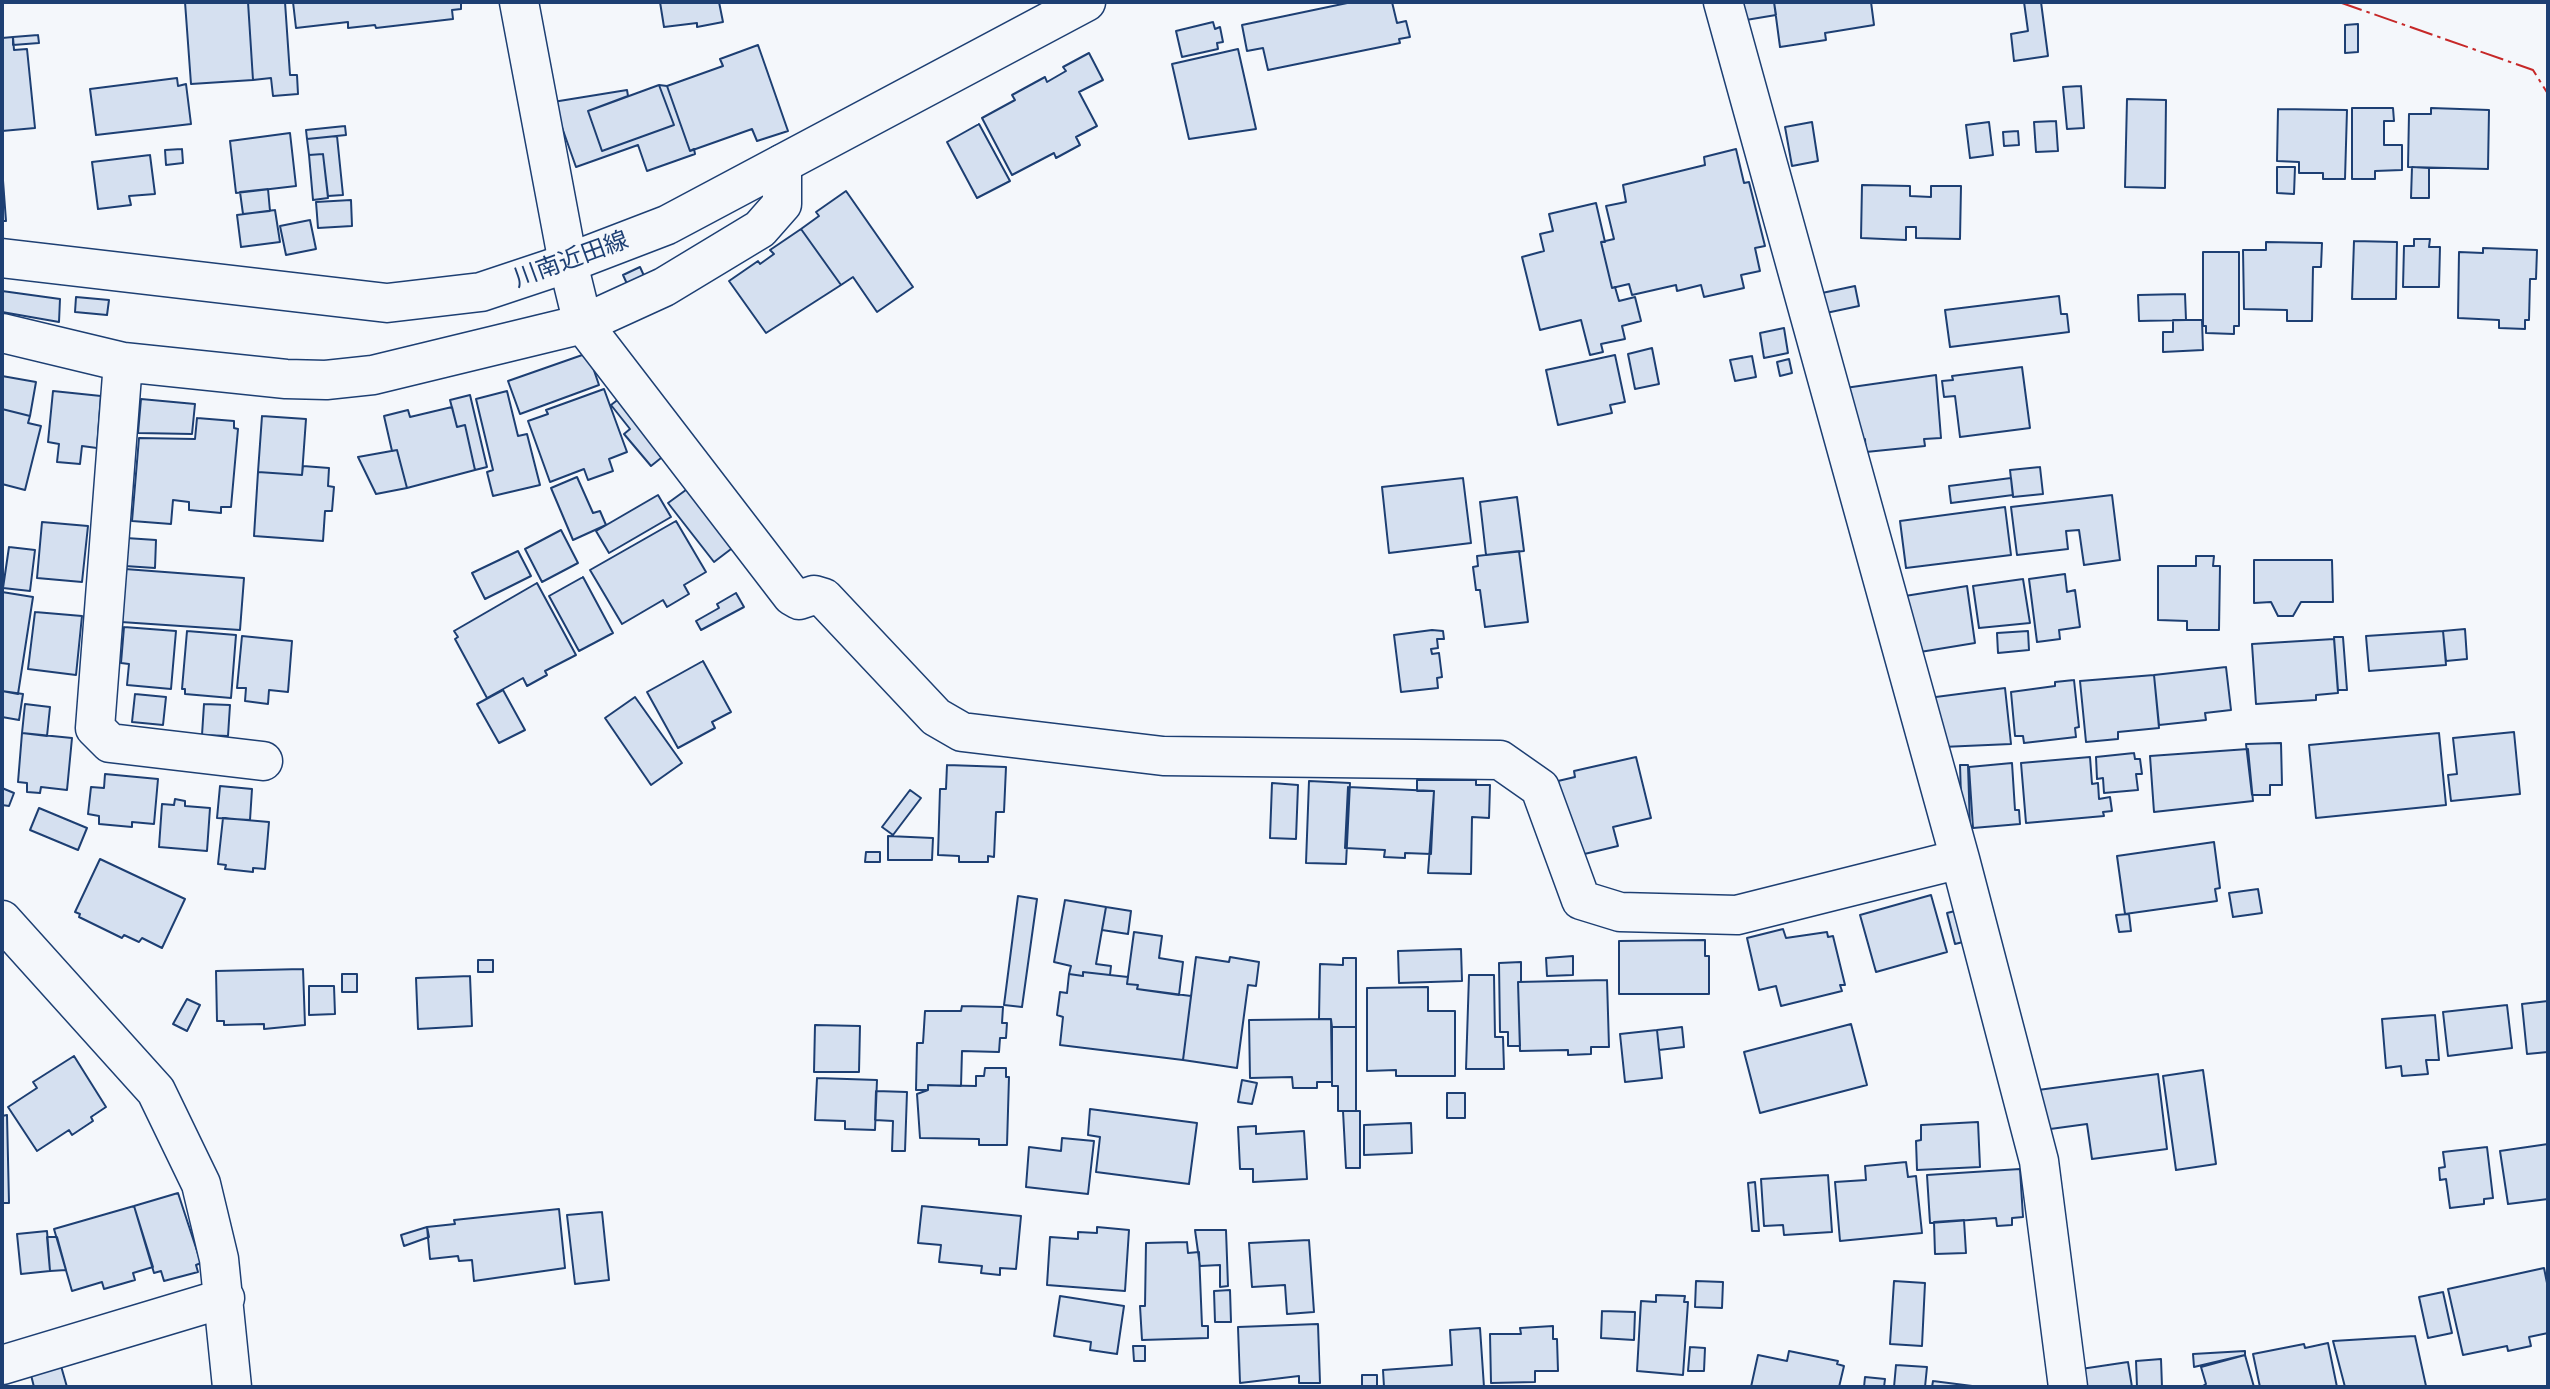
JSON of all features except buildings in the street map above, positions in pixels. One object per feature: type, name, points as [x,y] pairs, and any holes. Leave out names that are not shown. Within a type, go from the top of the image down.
[{"type":"street","points":[[519,2],[568,263],[583,324],[792,596],[799,600],[814,595],[824,598],[936,717],[962,732],[1163,756],[1500,760],[1540,788],[1581,900],[1620,912],[1737,915],[1960,859]]},
{"type":"street","name":"川南近田線","points":[[2,258],[387,303],[481,292],[568,263],[667,225],[1086,2]]},
{"type":"street","points":[[1723,2],[1960,859],[2039,1161],[2068,1387]]},
{"type":"street","points":[[2,333],[123,362],[286,379],[326,380],[373,375],[583,324],[664,287],[760,229],[782,204],[782,164]]},
{"type":"street","points":[[123,362],[95,728],[110,743],[263,761]]},
{"type":"street","points":[[2,920],[156,1091],[201,1184],[219,1259],[225,1298],[232,1387]]},
{"type":"street","points":[[2,1365],[225,1298]]},
{"type":"power","points":[[2339,2],[2533,70],[2548,94]]}]
